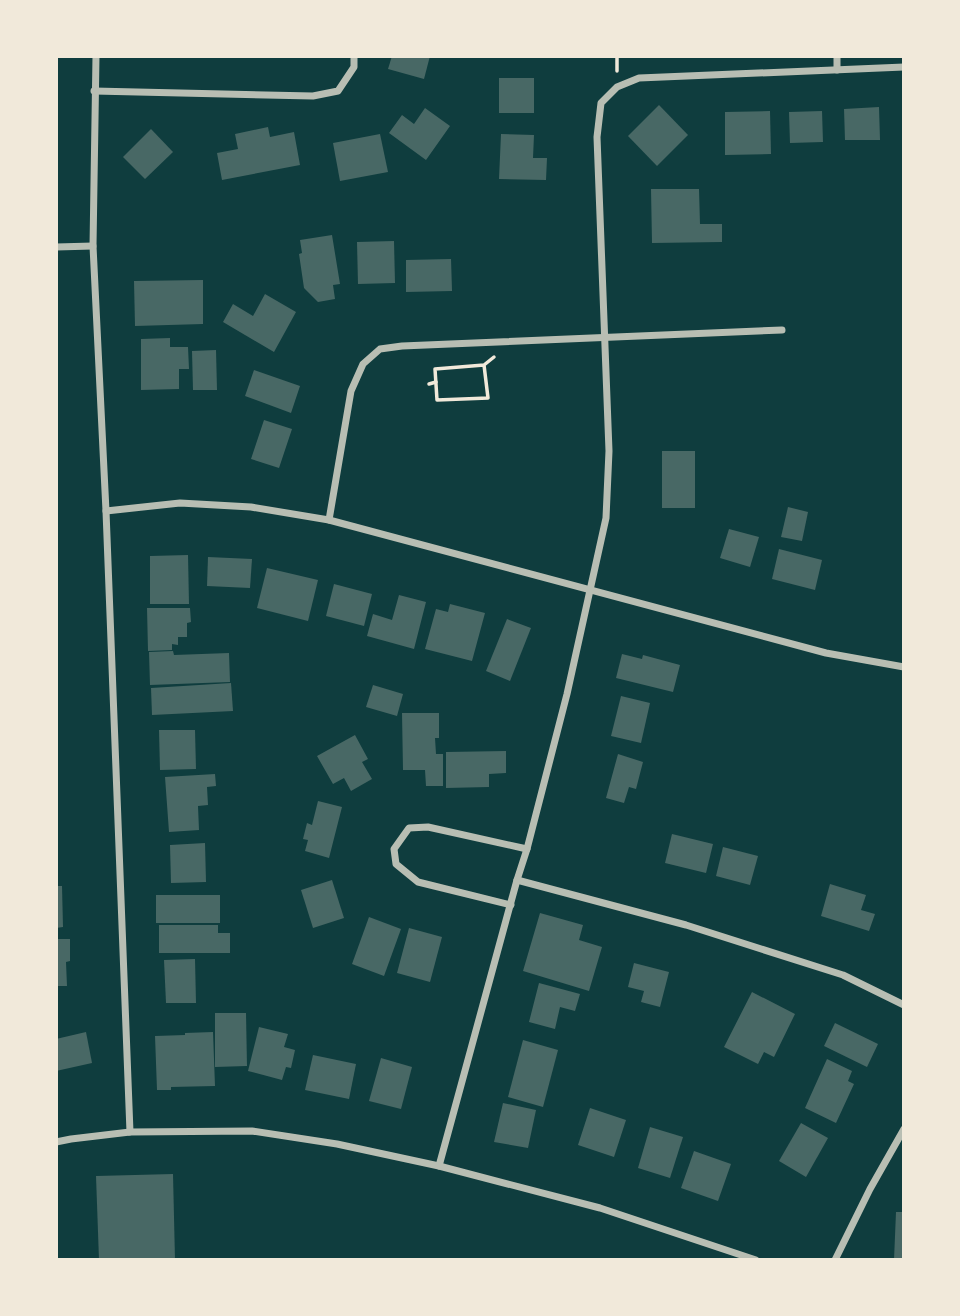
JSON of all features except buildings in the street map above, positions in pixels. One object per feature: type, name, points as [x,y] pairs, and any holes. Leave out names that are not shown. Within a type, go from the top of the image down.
[{"type":"street","points":[[96,56],[93,246],[130,1132]]},
{"type":"street","points":[[94,91],[313,96],[338,91],[354,67],[354,56]]},
{"type":"street","points":[[837,56],[837,70]]},
{"type":"street","points":[[439,1166],[527,849],[591,591],[606,518],[609,452],[597,137],[601,103],[617,87],[639,78],[904,67]]},
{"type":"street","points":[[56,247],[93,246]]},
{"type":"street","points":[[329,520],[351,391],[363,364],[380,349],[782,330]]},
{"type":"street","points":[[106,511],[180,503],[251,507],[329,520],[826,653],[904,667]]},
{"type":"street","points":[[511,905],[418,882],[396,864],[394,849],[409,828],[428,827],[527,849]]},
{"type":"street","points":[[517,880],[686,925],[843,975],[904,1005]]},
{"type":"street","points":[[835,1260],[870,1189],[904,1129]]},
{"type":"street","points":[[56,1142],[130,1132],[252,1131],[337,1144],[439,1166],[600,1208],[756,1260]]},
{"type":"path","points":[[484,365],[488,398],[437,400],[435,369],[484,365],[500,353]]},
{"type":"path","points":[[429,384],[436,382]]}]
